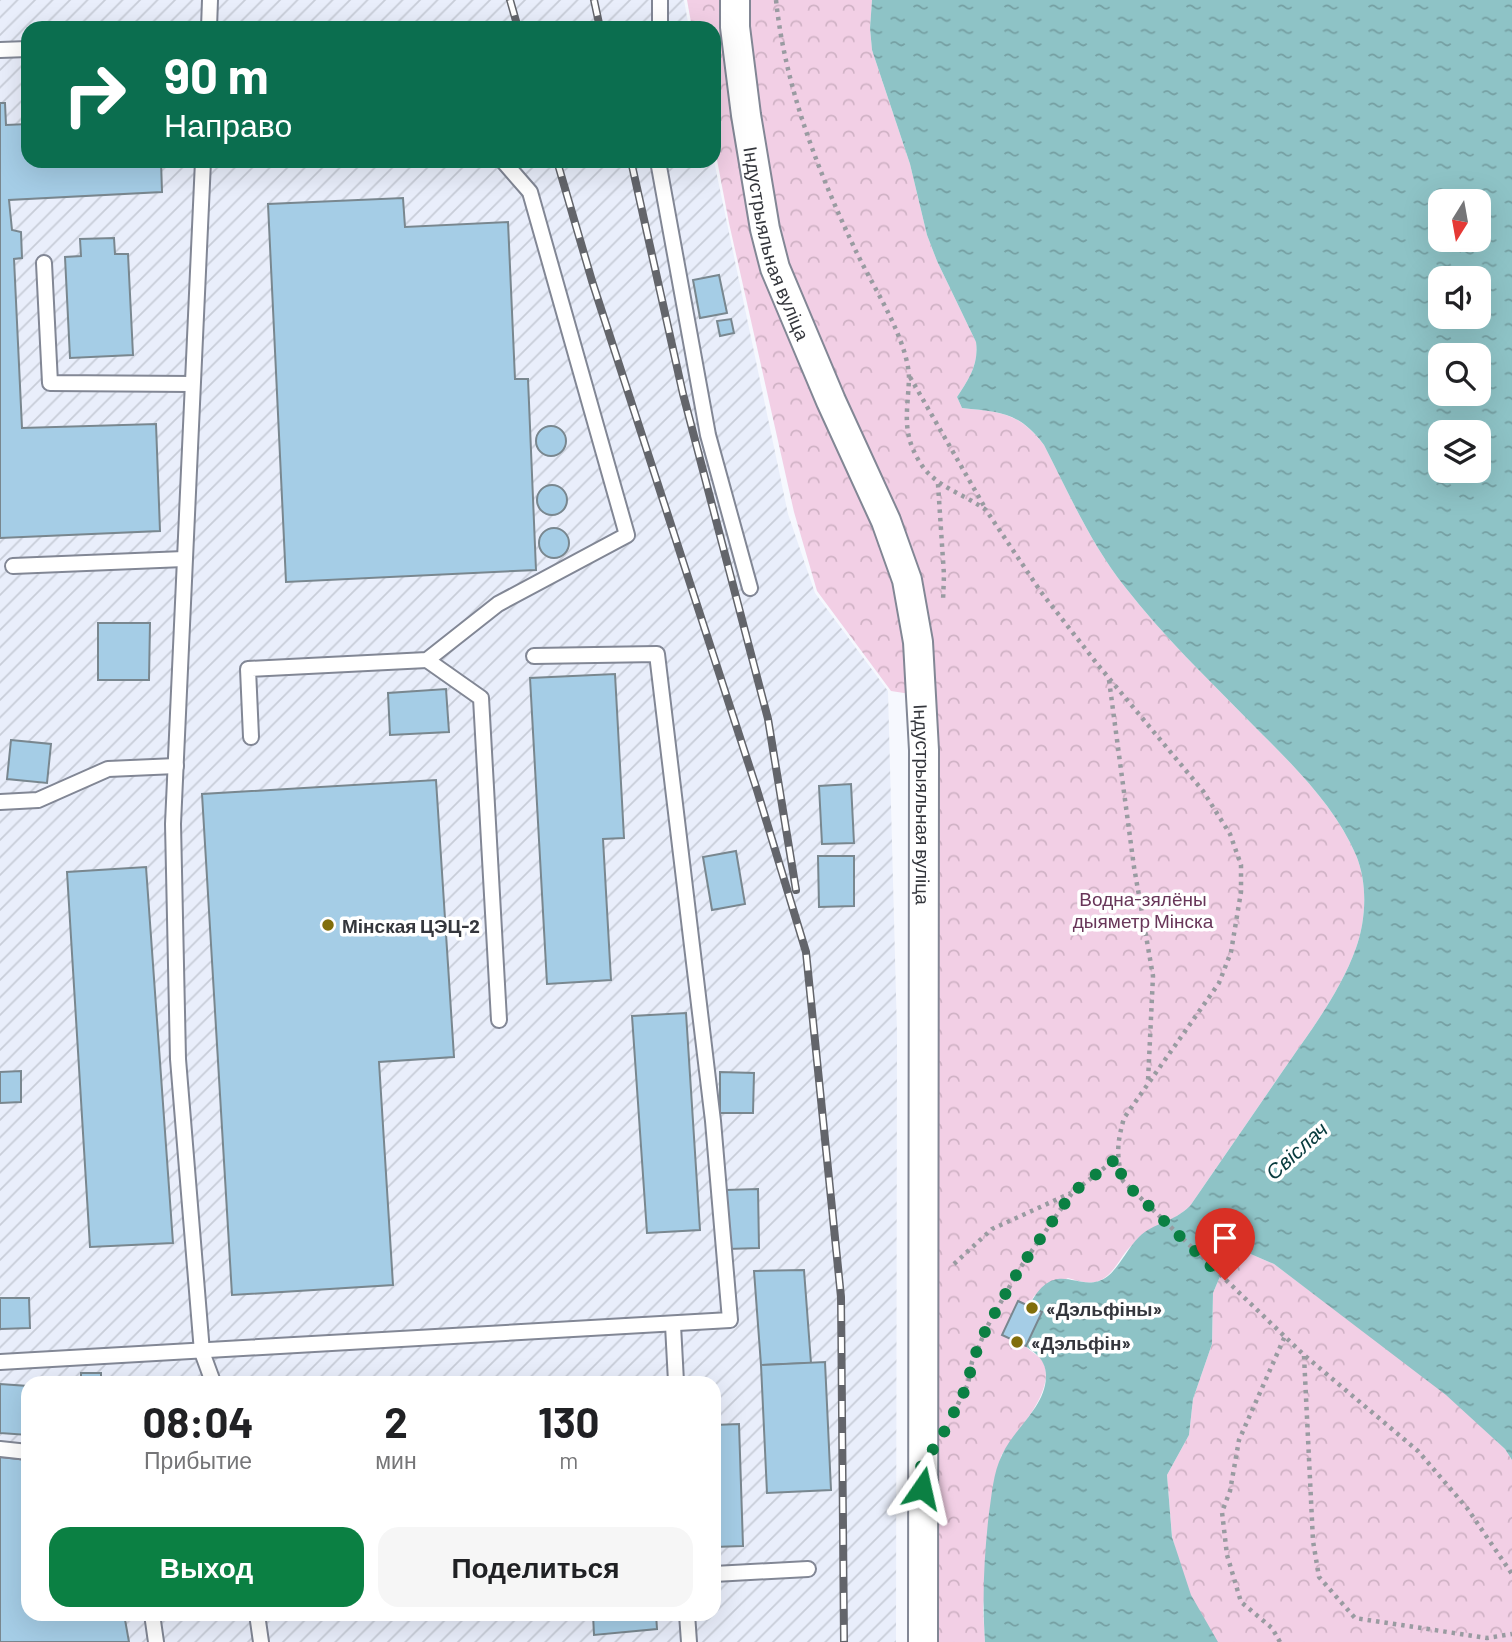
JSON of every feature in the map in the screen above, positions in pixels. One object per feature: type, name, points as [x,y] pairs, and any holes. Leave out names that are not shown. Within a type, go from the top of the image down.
[{"type":"street","name":"Індустрыяльная вуліца","points":[[735,0],[735,27],[746,115],[760,203],[775,268],[831,401],[886,521],[907,580],[918,642],[924,750],[923,1642]]},
{"type":"lane","points":[[209,21],[210,0]]},
{"type":"lane","points":[[660,0],[660,21]]},
{"type":"lane","points":[[0,50],[21,49]]},
{"type":"lane","points":[[203,168],[173,824],[178,1059],[202,1352],[211,1376]]},
{"type":"lane","points":[[251,737],[248,669],[427,660],[498,604],[626,535],[530,192],[509,168]]},
{"type":"lane","points":[[659,168],[708,435],[750,588]]},
{"type":"lane","points":[[44,263],[50,383],[192,384]]},
{"type":"lane","points":[[13,566],[184,559]]},
{"type":"lane","points":[[0,1362],[730,1320],[713,1121],[657,654],[534,656]]},
{"type":"lane","points":[[427,660],[481,698],[499,1020]]},
{"type":"lane","points":[[0,802],[38,800],[108,769],[176,766]]},
{"type":"lane","points":[[673,1325],[676,1376]]},
{"type":"lane","points":[[0,1449],[21,1451]]},
{"type":"lane","points":[[721,1574],[808,1569]]},
{"type":"lane","points":[[153,1621],[156,1642]]},
{"type":"lane","points":[[258,1621],[261,1642]]},
{"type":"lane","points":[[688,1621],[689,1642]]},
{"type":"path","points":[[776,0],[780,41],[793,94],[848,233],[899,337],[909,376],[986,510],[1041,592],[1202,791],[1230,834],[1241,865],[1241,891],[1231,952],[1219,983],[1124,1118],[1118,1140],[1117,1158],[1123,1181],[1304,1355],[1418,1451],[1467,1508],[1512,1574]]},
{"type":"path","points":[[909,376],[905,425],[911,447],[920,463],[938,483],[986,510]]},
{"type":"path","points":[[1109,678],[1134,867],[1153,976],[1148,1082]]},
{"type":"path","points":[[952,1266],[992,1229],[1072,1193],[1117,1158]]},
{"type":"path","points":[[950,1420],[968,1384],[972,1362],[987,1327],[1020,1268],[1072,1193]]},
{"type":"path","points":[[1280,1642],[1272,1628],[1241,1602],[1227,1555],[1222,1512],[1230,1491],[1239,1440],[1285,1336]]},
{"type":"path","points":[[1304,1355],[1314,1541],[1319,1577],[1355,1618],[1487,1638],[1512,1634]]},
{"type":"shaded area","points":[[0,0],[684,0],[688,21],[21,21],[21,168],[715,168],[788,514],[815,593],[888,691],[897,1033],[896,1642],[0,1642]]},
{"type":"green space","name":"Водна-зялёны дыяметр Мінска","points":[[687,0],[872,0],[872,50],[910,164],[927,235],[976,342],[974,364],[957,397],[962,408],[1008,416],[1035,434],[1044,445],[1081,518],[1113,571],[1170,640],[1296,768],[1336,818],[1360,866],[1364,890],[1362,926],[1343,978],[1317,1021],[1190,1206],[1137,1241],[1101,1280],[1088,1283],[1068,1278],[1034,1296],[1029,1306],[1019,1301],[1025,1345],[1042,1361],[1046,1375],[1039,1400],[1001,1456],[983,1609],[985,1642],[933,1642],[936,1372],[936,698],[891,691],[817,591],[794,512],[719,168],[721,168],[721,21],[691,21]]},
{"type":"green space","points":[[1246,1252],[1274,1264],[1446,1393],[1505,1449],[1512,1460],[1512,1642],[1209,1642],[1191,1610],[1172,1536],[1167,1475],[1189,1435],[1193,1399],[1212,1344],[1213,1293],[1224,1267],[1234,1257]]},
{"type":"water","name":"Свіслач","points":[[872,0],[1512,0],[1512,1460],[1505,1449],[1446,1395],[1274,1264],[1246,1252],[1234,1257],[1224,1267],[1213,1293],[1212,1344],[1193,1399],[1189,1435],[1167,1475],[1172,1537],[1191,1595],[1218,1642],[985,1642],[985,1561],[995,1476],[1007,1445],[1035,1408],[1046,1377],[1045,1368],[1037,1355],[1002,1335],[1018,1301],[1029,1306],[1039,1290],[1049,1282],[1059,1279],[1087,1283],[1108,1276],[1139,1237],[1190,1206],[1317,1021],[1343,978],[1362,926],[1364,890],[1360,866],[1336,818],[1296,768],[1170,640],[1113,571],[1081,518],[1044,445],[1035,434],[1008,416],[962,408],[957,397],[974,364],[976,342],[927,235],[910,164],[872,50]]},
{"type":"building","points":[[0,103],[5,103],[6,125],[21,124],[21,168],[161,168],[162,192],[9,200],[12,230],[21,232],[22,258],[14,259],[22,428],[156,424],[160,531],[0,538]]},
{"type":"building","points":[[403,198],[405,227],[508,222],[515,379],[528,379],[536,570],[286,582],[268,204]]},
{"type":"building","points":[[114,238],[115,254],[128,254],[133,355],[70,358],[65,257],[81,256],[80,239]]},
{"type":"building","points":[[719,275],[727,313],[700,318],[693,280]]},
{"type":"building","points":[[731,319],[734,333],[720,336],[717,321]]},
{"type":"building","points":[[551,426],[562,430],[566,441],[562,452],[551,456],[540,452],[536,441],[540,430]]},
{"type":"building","points":[[552,485],[563,489],[567,500],[563,511],[552,515],[541,511],[537,500],[541,489]]},
{"type":"building","points":[[554,528],[565,532],[569,543],[565,554],[554,558],[543,554],[539,543],[543,532]]},
{"type":"building","points":[[98,623],[150,623],[149,680],[98,680]]},
{"type":"building","points":[[615,674],[624,838],[603,839],[611,980],[547,984],[530,678]]},
{"type":"building","points":[[446,689],[449,732],[390,735],[388,693]]},
{"type":"building","points":[[11,740],[51,744],[47,783],[7,779]]},
{"type":"building","name":"Мінская ЦЭЦ-2","points":[[436,780],[454,1057],[379,1062],[393,1285],[232,1295],[202,794]]},
{"type":"building","points":[[851,784],[854,843],[822,844],[819,786]]},
{"type":"building","points":[[736,851],[745,904],[712,910],[703,857]]},
{"type":"building","points":[[818,856],[854,856],[854,906],[819,907]]},
{"type":"building","points":[[146,867],[173,1243],[90,1247],[67,872]]},
{"type":"building","points":[[686,1013],[700,1230],[647,1233],[632,1016]]},
{"type":"building","points":[[21,1071],[21,1102],[0,1103],[0,1072]]},
{"type":"building","points":[[720,1072],[754,1073],[753,1113],[720,1113]]},
{"type":"building","points":[[758,1189],[759,1248],[727,1249],[726,1190]]},
{"type":"building","points":[[804,1270],[811,1363],[761,1365],[754,1271]]},
{"type":"building","points":[[0,1298],[29,1298],[30,1328],[0,1329]]},
{"type":"building","points":[[1018,1301],[1042,1312],[1026,1346],[1002,1335]]},
{"type":"building","points":[[825,1362],[831,1490],[767,1493],[761,1365]]},
{"type":"building","points":[[81,1373],[101,1373],[101,1376],[81,1376]]},
{"type":"building","points":[[0,1384],[21,1386],[21,1434],[0,1433]]},
{"type":"building","points":[[739,1424],[743,1546],[721,1547],[721,1425]]},
{"type":"building","points":[[0,1457],[21,1459],[21,1621],[125,1621],[129,1642],[0,1642]]},
{"type":"building","points":[[593,1621],[656,1621],[657,1629],[594,1635]]},
{"type":"railway","points":[[510,0],[516,21]]},
{"type":"railway","points":[[594,0],[598,21]]},
{"type":"railway","points":[[559,168],[592,281],[757,790],[806,952],[841,1297],[844,1642]]},
{"type":"railway","points":[[633,168],[683,394],[768,719],[796,890]]},
{"type":"place","name":"Мінская ЦЭЦ-2","points":[[328,925]]},
{"type":"place","name":"«Дэльфіны»","points":[[1032,1308]]},
{"type":"place","name":"«Дэльфін»","points":[[1017,1342]]},
{"type":"route","points":[[922,1488],[921,1462],[938,1444],[968,1384],[972,1362],[987,1327],[1020,1268],[1054,1215],[1072,1193],[1117,1158],[1123,1181],[1225,1280]]}]
